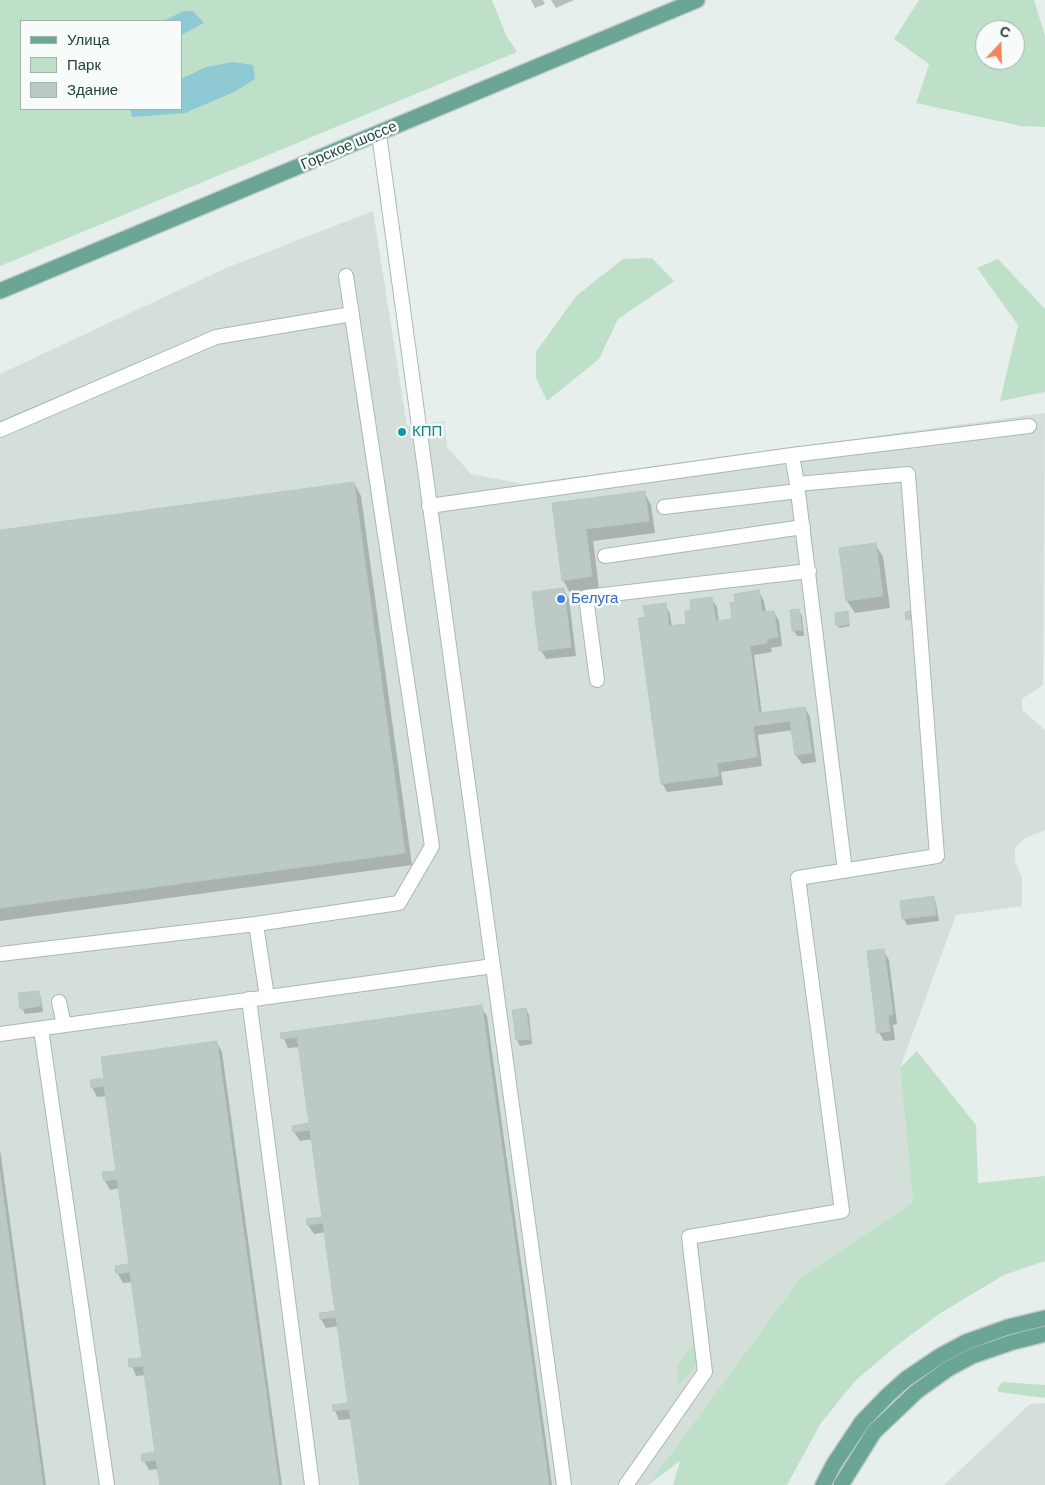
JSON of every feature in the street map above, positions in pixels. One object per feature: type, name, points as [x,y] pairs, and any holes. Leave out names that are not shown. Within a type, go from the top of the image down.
[{"type":"main road","name":"Горское шоссе","points":[[0,291],[697,0]]},
{"type":"main road","points":[[823,1485],[834,1464],[862,1422],[906,1379],[940,1356],[966,1342],[1008,1327],[1045,1318]]},
{"type":"main road","points":[[841,1485],[874,1432],[916,1392],[972,1356],[1012,1342],[1045,1334]]},
{"type":"lane","points":[[379,134],[564,1485]]},
{"type":"lane","points":[[0,954],[256,924],[399,903],[432,846],[346,276]]},
{"type":"lane","points":[[0,430],[216,337],[352,314]]},
{"type":"lane","points":[[429,506],[792,455],[1030,426]]},
{"type":"lane","points":[[792,455],[809,571],[845,871]]},
{"type":"lane","points":[[626,1485],[705,1372],[689,1237],[842,1211],[798,878],[937,856],[908,474],[664,507]]},
{"type":"lane","points":[[605,556],[803,527]]},
{"type":"lane","points":[[597,680],[586,597],[809,571]]},
{"type":"lane","points":[[256,924],[268,997]]},
{"type":"lane","points":[[0,1034],[493,966]]},
{"type":"lane","points":[[249,1000],[312,1485]]},
{"type":"lane","points":[[59,1002],[64,1025]]},
{"type":"lane","points":[[41,1029],[106,1485]]},
{"type":"shaded area","points":[[373,211],[407,426],[444,421],[447,447],[471,474],[523,484],[1045,413],[1043,685],[1022,699],[1022,710],[1045,730],[1045,830],[1025,838],[1015,848],[1015,861],[1022,878],[1022,906],[956,915],[900,1068],[913,1202],[801,1277],[648,1485],[0,1485],[0,374],[226,268]]},
{"type":"shaded area","points":[[1045,1403],[1045,1485],[944,1485],[1030,1404]]},
{"type":"green space","points":[[0,0],[492,0],[506,35],[517,52],[0,266]]},
{"type":"green space","points":[[919,0],[1034,0],[1045,36],[1045,127],[1021,126],[916,103],[929,64],[894,39]]},
{"type":"green space","points":[[652,258],[674,281],[618,319],[599,359],[547,401],[536,378],[536,352],[576,296],[623,259]]},
{"type":"green space","points":[[998,259],[1045,309],[1045,392],[1000,401],[1018,325],[977,268]]},
{"type":"green space","points":[[917,1051],[976,1125],[978,1183],[1045,1176],[1045,1261],[1004,1275],[939,1314],[895,1347],[855,1381],[821,1423],[787,1485],[673,1485],[680,1461],[648,1485],[801,1277],[913,1202],[900,1068]]},
{"type":"green space","points":[[699,1342],[700,1360],[678,1386],[677,1367],[694,1343]]},
{"type":"green space","points":[[1002,1382],[1045,1385],[1045,1398],[999,1392],[997,1389]]},
{"type":"water","points":[[184,11],[193,11],[204,23],[182,34],[182,20],[165,20]]},
{"type":"water","points":[[233,62],[253,65],[255,79],[236,91],[185,113],[132,117],[130,110],[182,110],[182,79],[206,67]]},
{"type":"building","name":"КПП","points":[[399,428],[404,428],[405,435],[400,435]]},
{"type":"building","points":[[354,482],[405,853],[0,908],[0,530]]},
{"type":"building","points":[[645,491],[649,521],[586,529],[592,576],[562,581],[552,503]]},
{"type":"building","points":[[876,543],[883,596],[846,601],[839,548]]},
{"type":"building","points":[[564,588],[571,647],[539,651],[532,592]]},
{"type":"building","points":[[759,590],[762,612],[774,611],[778,637],[767,639],[767,643],[750,646],[759,713],[805,707],[812,753],[795,755],[790,721],[753,726],[757,757],[717,763],[719,776],[661,784],[638,618],[645,617],[643,606],[666,603],[669,626],[686,624],[685,611],[691,610],[690,600],[712,597],[716,621],[732,619],[730,603],[735,602],[734,594]]},
{"type":"building","points":[[799,609],[802,630],[792,631],[790,610]]},
{"type":"building","points":[[913,610],[915,618],[906,620],[905,612]]},
{"type":"building","points":[[848,611],[849,624],[836,626],[835,613]]},
{"type":"building","points":[[934,896],[936,915],[902,919],[900,901]]},
{"type":"building","points":[[884,949],[893,1015],[888,1015],[890,1031],[877,1033],[867,951]]},
{"type":"building","points":[[39,991],[41,1006],[20,1009],[18,993]]},
{"type":"building","points":[[482,1005],[549,1485],[360,1485],[349,1409],[333,1411],[332,1405],[348,1403],[336,1317],[320,1319],[319,1313],[335,1311],[323,1223],[307,1225],[306,1219],[322,1217],[310,1130],[293,1132],[292,1126],[309,1123],[297,1037],[281,1039],[280,1033]]},
{"type":"building","points":[[526,1008],[530,1039],[516,1040],[512,1010]]},
{"type":"building","points":[[217,1041],[279,1485],[160,1485],[156,1460],[142,1462],[141,1454],[155,1452],[143,1366],[129,1367],[128,1359],[142,1358],[130,1272],[116,1274],[115,1266],[129,1264],[117,1179],[104,1181],[102,1172],[116,1171],[104,1086],[91,1088],[90,1080],[104,1078],[101,1057]]},
{"type":"building","points":[[0,1173],[43,1485],[0,1485]]},
{"type":"place","name":"КПП","points":[[402,432]]},
{"type":"place","name":"Белуга","points":[[561,599]]}]
